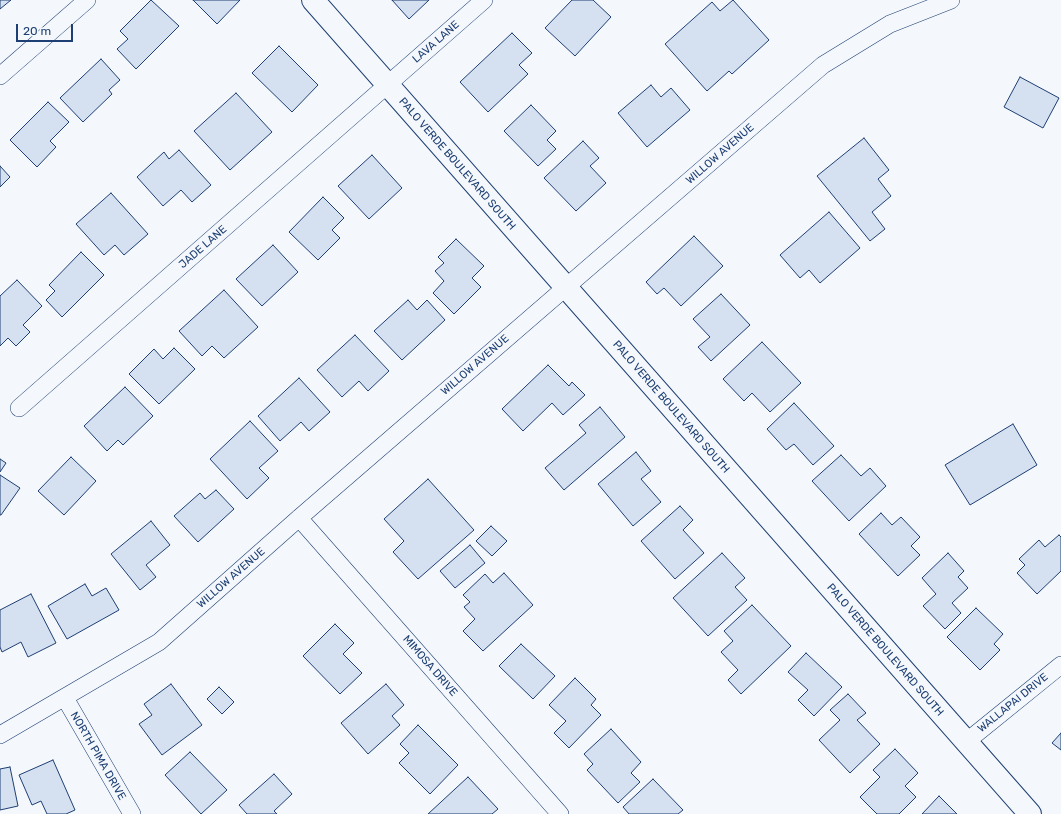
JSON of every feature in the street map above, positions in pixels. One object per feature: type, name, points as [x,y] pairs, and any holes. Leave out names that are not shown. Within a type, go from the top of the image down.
[{"type":"main road","name":"PALO VERDE BOULEVARD SOUTH","points":[[313,0],[1030,814]]},
{"type":"street","points":[[0,76],[87,0]]},
{"type":"street","name":"LAVA LANE","points":[[387,85],[484,0]]},
{"type":"street","name":"WILLOW AVENUE","points":[[0,735],[159,642],[299,518],[823,64],[890,24],[951,0]]},
{"type":"street","name":"JADE LANE","points":[[20,408],[387,85]]},
{"type":"street","name":"MIMOSA DRIVE","points":[[299,518],[560,814]]},
{"type":"street","name":"WALLAPAI DRIVE","points":[[966,742],[1061,665]]},
{"type":"street","name":"NORTH PIMA DRIVE","points":[[65,698],[132,814]]},
{"type":"building","points":[[0,0],[11,0],[0,9]]},
{"type":"building","points":[[151,0],[179,26],[136,69],[117,49],[128,39],[120,31]]},
{"type":"building","points":[[193,0],[240,0],[217,24]]},
{"type":"building","points":[[392,0],[429,0],[409,19]]},
{"type":"building","points":[[572,0],[593,0],[611,17],[575,56],[545,28]]},
{"type":"building","points":[[733,0],[769,40],[732,74],[729,71],[707,91],[665,44],[712,2],[720,11]]},
{"type":"building","points":[[512,33],[532,53],[519,65],[528,74],[488,112],[460,82]]},
{"type":"building","points":[[279,46],[318,85],[292,112],[252,73]]},
{"type":"building","points":[[101,59],[120,80],[109,90],[112,94],[83,122],[60,98]]},
{"type":"building","points":[[1020,77],[1059,98],[1043,128],[1004,107]]},
{"type":"building","points":[[651,85],[661,97],[671,88],[690,110],[647,147],[618,113]]},
{"type":"building","points":[[236,93],[272,132],[230,170],[194,131]]},
{"type":"building","points":[[48,102],[69,122],[50,141],[56,147],[37,167],[10,140]]},
{"type":"building","points":[[531,105],[556,131],[547,140],[556,149],[538,166],[504,131]]},
{"type":"building","points":[[864,138],[889,170],[878,179],[891,196],[872,212],[885,229],[870,241],[817,176]]},
{"type":"building","points":[[583,141],[599,158],[590,166],[606,183],[576,211],[544,178]]},
{"type":"building","points":[[179,150],[211,185],[192,202],[181,190],[163,206],[137,177],[164,152],[169,159]]},
{"type":"building","points":[[372,155],[402,188],[369,219],[338,186]]},
{"type":"building","points":[[0,166],[10,177],[0,187]]},
{"type":"building","points":[[111,193],[148,234],[124,255],[115,245],[104,255],[76,224]]},
{"type":"building","points":[[323,197],[344,218],[332,230],[340,238],[318,260],[289,232]]},
{"type":"building","points":[[829,212],[860,248],[820,283],[809,270],[800,278],[780,255]]},
{"type":"building","points":[[694,236],[723,266],[681,306],[664,288],[657,294],[646,282]]},
{"type":"building","points":[[456,239],[484,266],[472,278],[481,287],[454,314],[433,293],[444,281],[435,271],[444,263],[438,257]]},
{"type":"building","points":[[273,245],[298,272],[262,306],[236,279]]},
{"type":"building","points":[[81,252],[104,275],[62,317],[46,300],[55,291],[49,285]]},
{"type":"building","points":[[17,280],[42,306],[23,325],[30,332],[16,346],[8,338],[0,346],[0,296]]},
{"type":"building","points":[[224,290],[258,327],[224,358],[212,346],[202,356],[179,331]]},
{"type":"building","points":[[721,294],[750,325],[711,361],[698,347],[710,337],[693,319]]},
{"type":"building","points":[[408,300],[417,310],[427,300],[445,320],[402,360],[374,331]]},
{"type":"building","points":[[355,335],[389,371],[368,391],[359,381],[342,397],[317,370]]},
{"type":"building","points":[[762,342],[801,383],[770,412],[752,393],[744,401],[723,379]]},
{"type":"building","points":[[174,348],[195,369],[159,404],[129,374],[154,349],[163,359]]},
{"type":"building","points":[[548,365],[569,386],[572,382],[585,395],[563,415],[552,403],[523,431],[502,409]]},
{"type":"building","points":[[299,378],[330,412],[309,431],[301,422],[280,441],[258,416]]},
{"type":"building","points":[[125,387],[153,416],[123,445],[118,440],[107,451],[84,426]]},
{"type":"building","points":[[794,403],[834,446],[813,465],[794,444],[786,450],[767,429]]},
{"type":"building","points":[[600,407],[625,437],[564,490],[545,468],[586,433],[579,425]]},
{"type":"building","points":[[250,421],[278,451],[259,468],[269,478],[247,499],[210,459]]},
{"type":"building","points":[[1013,424],[1037,465],[970,505],[945,465]]},
{"type":"building","points":[[636,452],[651,471],[641,479],[661,502],[633,526],[598,484]]},
{"type":"building","points":[[841,455],[861,476],[870,468],[886,486],[849,521],[812,481]]},
{"type":"building","points":[[71,457],[96,481],[64,515],[38,491]]},
{"type":"building","points":[[0,459],[6,463],[0,472]]},
{"type":"building","points":[[0,475],[20,488],[1,515],[0,515]]},
{"type":"building","points":[[428,479],[474,530],[418,579],[393,552],[404,541],[384,519]]},
{"type":"building","points":[[216,490],[234,509],[198,542],[174,516],[200,493],[205,499]]},
{"type":"building","points":[[680,506],[693,520],[683,530],[704,553],[675,579],[641,541]]},
{"type":"building","points":[[881,513],[892,525],[901,517],[920,537],[911,546],[920,555],[898,576],[859,534]]},
{"type":"building","points":[[151,521],[170,545],[146,565],[156,577],[140,590],[111,554]]},
{"type":"building","points":[[491,526],[507,541],[492,556],[476,541]]},
{"type":"building","points":[[1059,535],[1061,537],[1061,571],[1037,594],[1017,573],[1025,565],[1019,559],[1039,540],[1045,547]]},
{"type":"building","points":[[470,545],[485,563],[455,588],[440,571]]},
{"type":"building","points":[[722,553],[745,578],[735,587],[747,600],[708,636],[673,598]]},
{"type":"building","points":[[948,553],[964,571],[958,577],[968,588],[952,603],[961,613],[945,629],[923,606],[936,594],[922,578]]},
{"type":"building","points":[[504,573],[533,605],[483,651],[463,631],[475,619],[464,607],[470,602],[463,595],[485,574],[493,583]]},
{"type":"building","points":[[85,584],[92,596],[106,588],[119,610],[67,639],[48,606]]},
{"type":"building","points":[[31,594],[56,643],[28,657],[21,642],[2,652],[0,647],[0,610]]},
{"type":"building","points":[[752,605],[791,646],[741,694],[728,680],[738,670],[721,652],[733,641],[724,631]]},
{"type":"building","points":[[976,608],[1003,634],[994,644],[1000,650],[980,670],[947,637]]},
{"type":"building","points":[[335,624],[354,643],[343,654],[362,673],[340,694],[303,656]]},
{"type":"building","points":[[521,644],[555,676],[533,699],[499,666]]},
{"type":"building","points":[[806,653],[842,687],[814,716],[798,700],[808,690],[788,672]]},
{"type":"building","points":[[575,678],[596,699],[591,705],[601,715],[569,748],[554,733],[566,721],[549,705]]},
{"type":"building","points":[[171,684],[202,725],[162,755],[139,724],[152,715],[144,704]]},
{"type":"building","points":[[386,684],[404,705],[392,716],[400,725],[368,754],[341,723]]},
{"type":"building","points":[[219,687],[234,702],[222,714],[207,699]]},
{"type":"building","points":[[848,694],[866,713],[857,720],[880,744],[850,773],[819,740],[840,720],[830,710]]},
{"type":"building","points":[[418,725],[458,765],[430,794],[399,763],[409,753],[400,744]]},
{"type":"building","points":[[611,729],[641,762],[631,773],[640,782],[618,803],[587,770],[593,764],[584,754]]},
{"type":"building","points":[[1061,733],[1061,750],[1052,743]]},
{"type":"building","points":[[895,749],[918,773],[905,786],[916,797],[899,814],[877,814],[860,797],[880,777],[873,770]]},
{"type":"building","points":[[190,752],[227,790],[201,814],[165,775]]},
{"type":"building","points":[[53,760],[75,810],[66,814],[47,814],[41,801],[32,805],[19,775]]},
{"type":"building","points":[[10,767],[18,806],[0,810],[0,769]]},
{"type":"building","points":[[274,774],[292,794],[274,811],[277,814],[247,814],[239,805]]},
{"type":"building","points":[[468,777],[498,809],[492,814],[428,814]]},
{"type":"building","points":[[653,779],[683,810],[678,814],[629,814],[623,807]]},
{"type":"building","points":[[939,796],[957,814],[922,814]]}]
